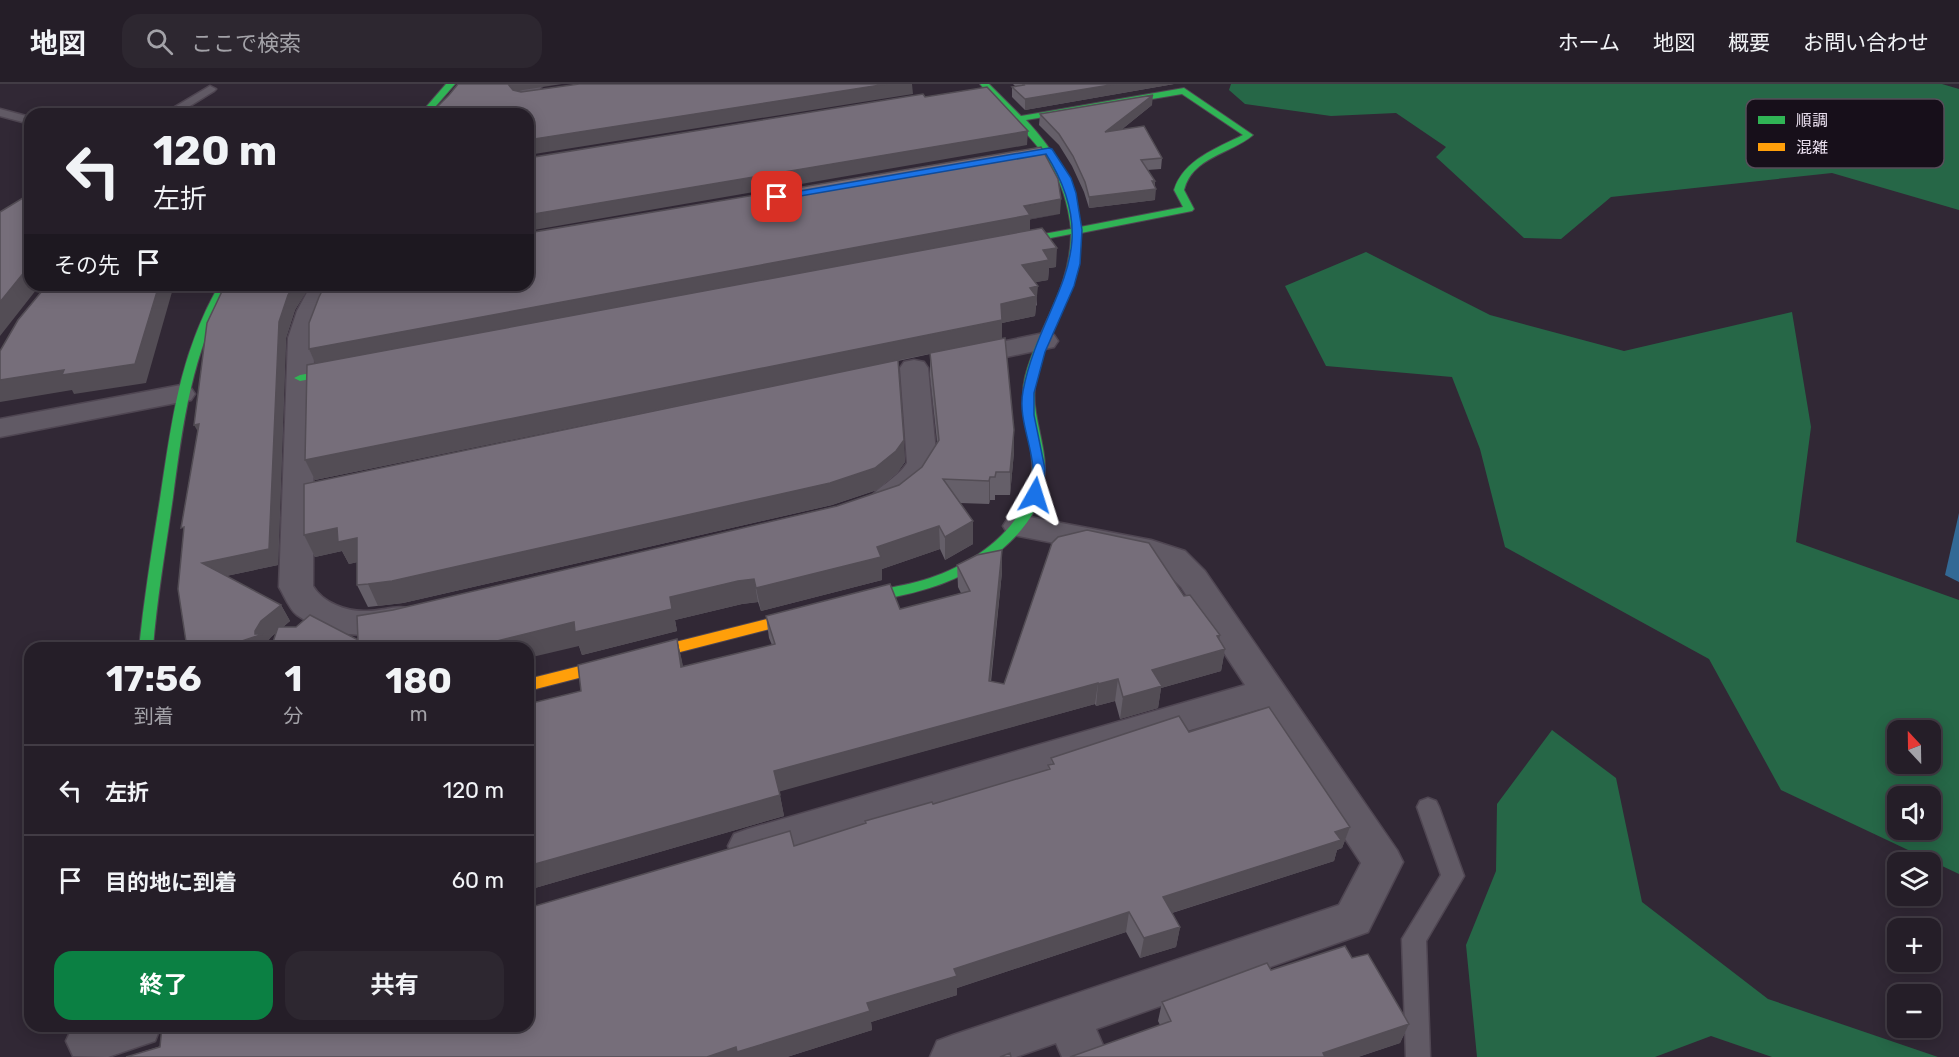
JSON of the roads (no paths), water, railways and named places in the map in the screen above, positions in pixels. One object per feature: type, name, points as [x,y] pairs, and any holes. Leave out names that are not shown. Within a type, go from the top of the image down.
[{"type":"street","points":[[430,108],[452,84]]},
{"type":"street","points":[[534,683],[939,580],[973,563],[1000,545],[1026,518],[1035,495],[1039,469],[1028,415],[1028,393],[1044,341],[1075,264],[1077,230],[1072,193],[1066,178],[1049,151],[1019,119],[980,89]]},
{"type":"street","points":[[995,246],[1189,209],[1181,197],[1180,184],[1183,177],[1199,163],[1249,135],[1184,91],[1019,119]]},
{"type":"street","points":[[1025,155],[1049,151]]},
{"type":"street","points":[[147,642],[188,357],[200,326],[220,291]]},
{"type":"street","points":[[321,291],[310,311],[301,338],[300,378],[309,495],[296,587],[307,605],[312,624],[336,620],[366,624],[426,612]]},
{"type":"street","points":[[857,511],[889,500],[910,482],[922,463],[902,371],[1044,341]]},
{"type":"street","points":[[300,378],[370,365]]},
{"type":"street","points":[[0,428],[181,394]]},
{"type":"street","points":[[952,1057],[1353,919],[1383,862],[1193,579],[1173,560],[1140,548],[1019,526]]},
{"type":"street","points":[[710,857],[1269,692]]},
{"type":"street","points":[[1068,1017],[1085,1057]]},
{"type":"street","points":[[89,1041],[118,1032]]},
{"type":"lane","points":[[179,108],[210,89]]},
{"type":"lane","points":[[0,112],[24,119]]},
{"type":"lane","points":[[1418,1057],[1414,939],[1453,876],[1428,807]]},
{"type":"water","points":[[1959,513],[1959,582],[1945,575]]}]
